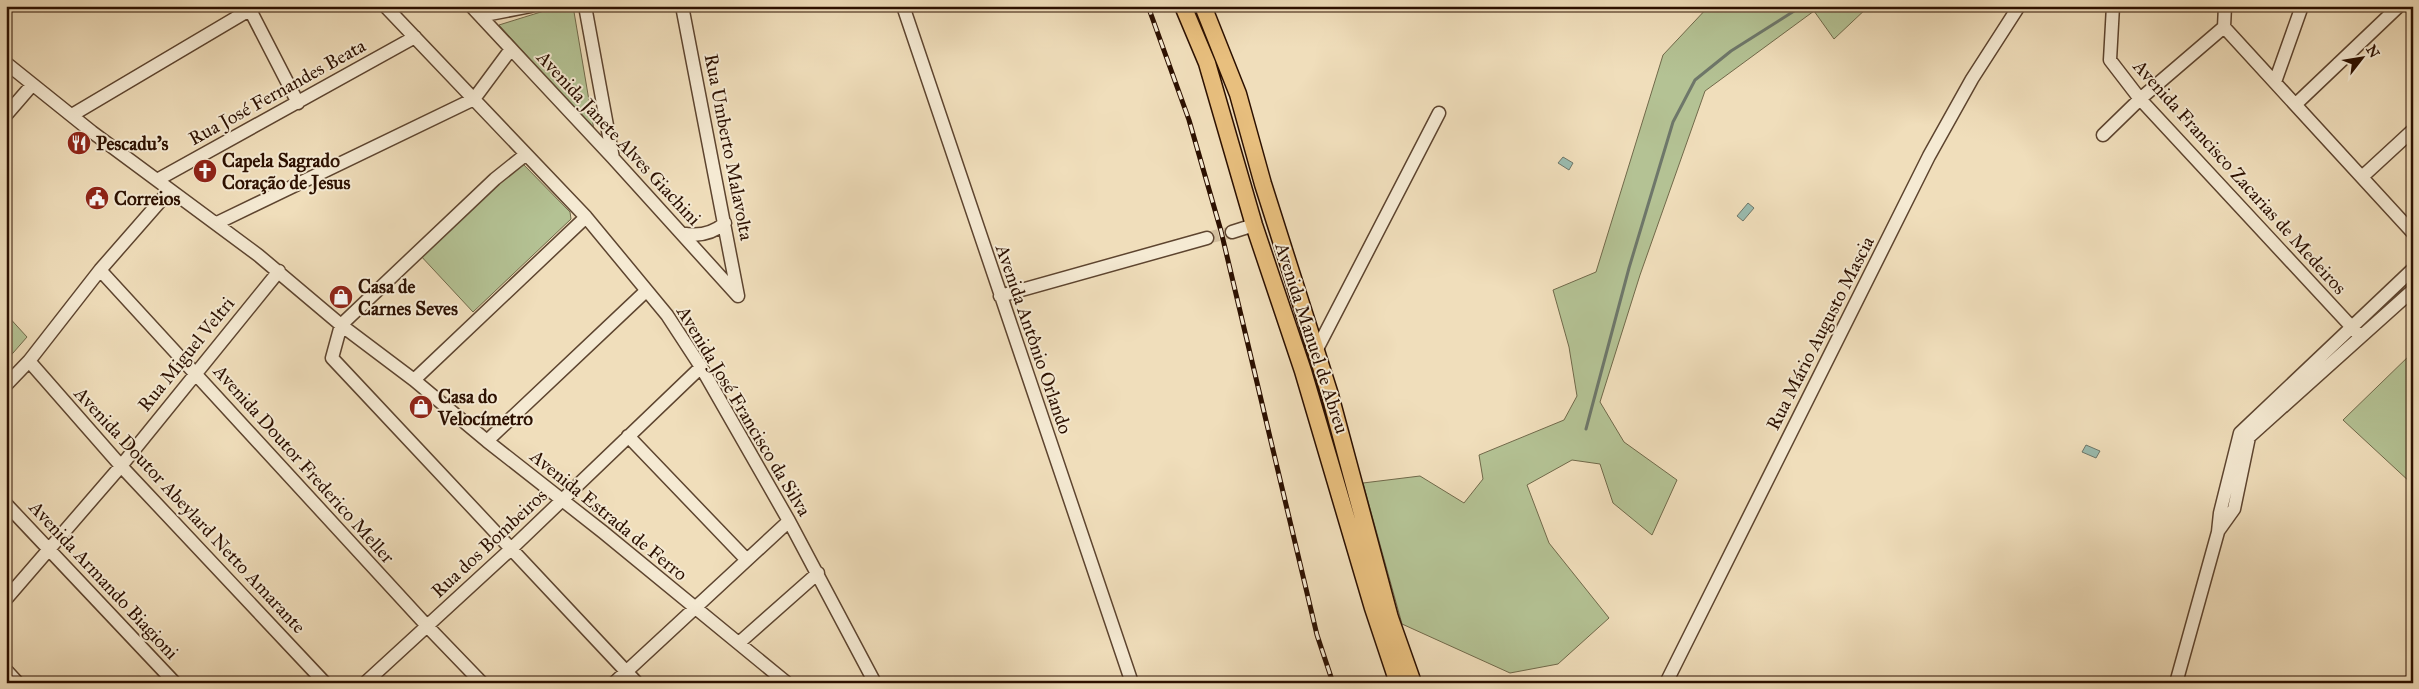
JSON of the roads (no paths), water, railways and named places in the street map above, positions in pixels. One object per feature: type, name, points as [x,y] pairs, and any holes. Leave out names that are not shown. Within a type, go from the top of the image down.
[{"type":"main road","name":"Avenida Manuel de Abreu","points":[[1183,6],[1207,63],[1254,225],[1304,371],[1373,608],[1398,683]]},
{"type":"main road","name":"Avenida Manuel de Abreu","points":[[1203,6],[1238,94],[1263,184],[1316,351],[1390,618],[1413,683]]},
{"type":"street","name":"Avenida José Francisco da Silva","points":[[385,6],[525,155],[586,216],[667,315],[701,367],[818,573],[875,683]]},
{"type":"street","name":"Avenida Janete Alves Giachini","points":[[471,6],[487,13],[511,49],[614,158],[738,296]]},
{"type":"street","points":[[487,13],[531,6]]},
{"type":"street","points":[[585,6],[614,158]]},
{"type":"street","name":"Rua Umberto Malavolta","points":[[682,6],[738,296]]},
{"type":"street","name":"Avenida Antônio Orlando","points":[[903,6],[1132,683]]},
{"type":"street","name":"Rua Mário Augusto Mascia","points":[[1666,683],[1929,156],[1972,79],[2019,6]]},
{"type":"street","name":"Avenida Francisco Zacarias de Medeiros","points":[[2113,6],[2110,60],[2140,99],[2356,332]]},
{"type":"street","points":[[2225,6],[2224,28],[2413,233]]},
{"type":"street","points":[[2275,82],[2302,6]]},
{"type":"street","points":[[2296,104],[2398,6]]},
{"type":"street","points":[[72,116],[251,7],[298,103]]},
{"type":"street","points":[[2103,135],[2140,99],[2224,28]]},
{"type":"street","name":"Rua José Fernandes Beata","points":[[157,180],[415,37]]},
{"type":"street","points":[[217,223],[474,99],[511,49]]},
{"type":"street","name":"Avenida Estrada de Ferro","points":[[6,63],[72,116],[279,271],[341,325],[414,380],[487,441],[740,642],[787,683]]},
{"type":"street","points":[[6,114],[32,85]]},
{"type":"street","points":[[1316,351],[1439,114]]},
{"type":"street","points":[[2362,177],[2413,130]]},
{"type":"street","points":[[525,155],[495,179],[341,325],[332,358],[637,683]]},
{"type":"street","points":[[6,385],[29,361],[100,270],[170,190]]},
{"type":"street","points":[[414,380],[586,216]]},
{"type":"street","points":[[681,233],[691,235],[709,233],[725,223]]},
{"type":"street","points":[[1232,232],[1254,225]]},
{"type":"street","points":[[1000,296],[1207,238]]},
{"type":"street","points":[[2356,332],[2413,269]]},
{"type":"street","name":"Avenida Doutor Frederico Meller","points":[[100,270],[428,627],[482,683]]},
{"type":"street","name":"Rua Miguel Veltri","points":[[6,599],[120,466],[194,372],[279,271]]},
{"type":"street","points":[[2176,683],[2218,532],[2220,513],[2240,433],[2356,332],[2413,290]]},
{"type":"street","points":[[487,441],[646,291]]},
{"type":"street","name":"Avenida Doutor Abeylard Netto Amarante","points":[[29,361],[120,466],[325,683]]},
{"type":"street","name":"Rua dos Bombeiros","points":[[365,683],[511,549],[701,367]]},
{"type":"street","points":[[628,436],[746,559]]},
{"type":"street","name":"Avenida Armando Biagioni","points":[[6,504],[175,683]]},
{"type":"street","points":[[614,683],[788,521]]},
{"type":"street","points":[[740,642],[818,573]]},
{"type":"street","points":[[6,670],[18,683]]},
{"type":"water","points":[[1563,157],[1573,163],[1569,170],[1558,163]]},
{"type":"water","points":[[1748,203],[1754,208],[1743,221],[1737,216]]},
{"type":"water","points":[[2086,445],[2100,451],[2096,458],[2082,452]]},
{"type":"waterway","points":[[1586,429],[1629,268],[1673,122],[1695,80],[1731,51],[1802,6]]},
{"type":"tunnel","points":[[1207,238],[1232,232]]},
{"type":"railway","points":[[1148,6],[1189,120],[1221,231],[1317,635],[1333,683]]},
{"type":"place","name":"Pescadu's","points":[[79,143]]},
{"type":"place","name":"Capela Sagrado Coração de Jesus","points":[[205,171]]},
{"type":"place","name":"Correios","points":[[97,198]]},
{"type":"place","name":"Casa de Carnes Seves","points":[[341,297]]},
{"type":"place","name":"Casa do Velocímetro","points":[[421,407]]}]
